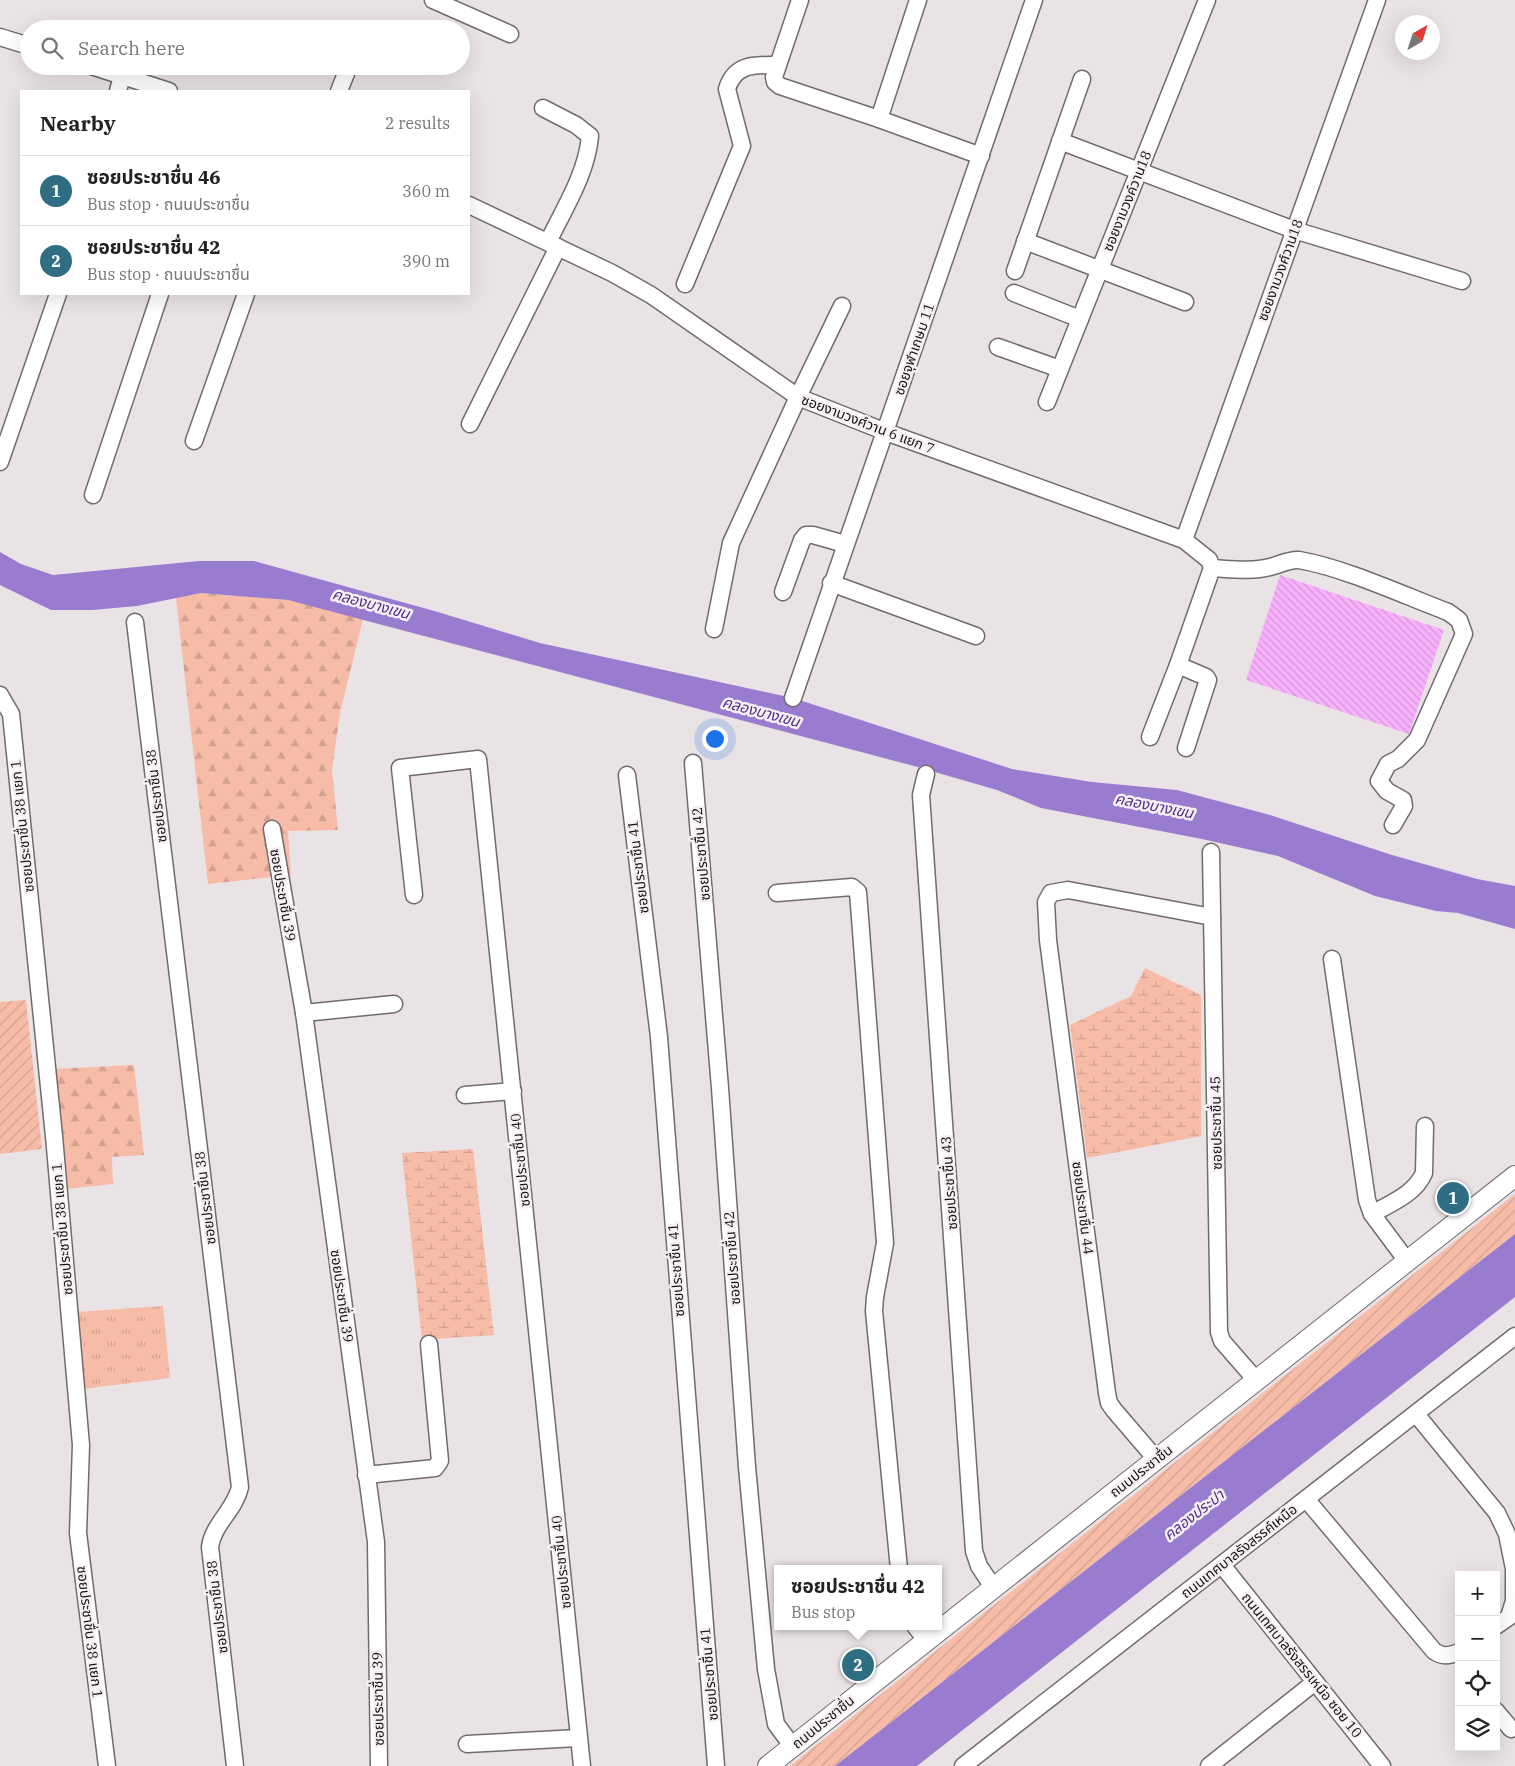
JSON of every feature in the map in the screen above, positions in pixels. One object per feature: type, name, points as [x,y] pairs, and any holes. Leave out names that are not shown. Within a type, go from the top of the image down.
[{"type":"main road","name":"ถนนประชาชื่น","points":[[942,1619],[993,1587],[1515,1176]]},
{"type":"main road","name":"ถนนประชาชื่น","points":[[768,1766],[920,1633]]},
{"type":"street","points":[[433,0],[510,34]]},
{"type":"street","points":[[800,0],[774,77],[775,82],[780,86],[879,118],[981,156]]},
{"type":"street","points":[[879,118],[918,0]]},
{"type":"street","name":"ซอยจุฬาเกษม 11","points":[[793,698],[831,583],[886,432],[1034,0]]},
{"type":"street","name":"ซอยงามวงค์วาน18","points":[[1047,402],[1207,0]]},
{"type":"street","name":"ซอยงามวงศ์วาน18","points":[[1184,540],[1377,0]]},
{"type":"street","points":[[0,37],[20,43]]},
{"type":"street","points":[[685,284],[742,146],[727,89],[729,81],[735,73],[749,66],[778,65]]},
{"type":"street","points":[[106,75],[120,84],[162,90]]},
{"type":"street","points":[[339,90],[345,75]]},
{"type":"street","points":[[1014,272],[1082,80]]},
{"type":"street","points":[[470,424],[553,244],[589,151],[590,136],[576,125],[543,108]]},
{"type":"street","points":[[1060,141],[1294,230],[1462,281]]},
{"type":"street","name":"ซอยงามวงศ์วาน 6 แยก 7","points":[[470,205],[612,273],[651,295],[798,397],[886,432],[1184,540],[1208,560],[1212,568]]},
{"type":"street","points":[[1025,241],[1185,302]]},
{"type":"street","points":[[1014,293],[1080,319]]},
{"type":"street","points":[[0,462],[58,295]]},
{"type":"street","points":[[93,495],[160,295]]},
{"type":"street","points":[[194,441],[246,295]]},
{"type":"street","points":[[714,630],[731,543],[842,306]]},
{"type":"street","points":[[998,347],[1060,369]]},
{"type":"street","points":[[783,592],[802,540],[806,535],[813,535],[845,544]]},
{"type":"street","points":[[1150,737],[1212,568],[1244,570],[1269,568],[1280,562],[1297,560],[1337,571],[1448,612],[1459,620],[1464,634],[1417,740],[1404,754],[1388,764],[1379,781],[1387,791],[1403,800],[1404,806],[1393,825]]},
{"type":"street","points":[[831,583],[976,636]]},
{"type":"street","name":"ซอยประชาชื่น 38","points":[[135,622],[240,1487],[238,1496],[214,1531],[210,1547],[235,1766]]},
{"type":"street","points":[[1178,665],[1206,677],[1208,680],[1186,748]]},
{"type":"street","name":"ซอยประชาชื่น 38 แยก 1","points":[[0,695],[11,714],[54,1136],[81,1445],[78,1533],[107,1766]]},
{"type":"street","name":"ซอยประชาชื่น 40","points":[[414,895],[400,768],[478,760],[582,1766]]},
{"type":"street","name":"ซอยประชาชื่น 42","points":[[693,763],[719,1078],[747,1467],[766,1659],[776,1724],[793,1746]]},
{"type":"street","name":"ซอยประชาชื่น 43","points":[[926,774],[921,795],[974,1551],[979,1566],[993,1587]]},
{"type":"street","name":"ซอยประชาชื่น 41","points":[[627,775],[659,1037],[716,1766]]},
{"type":"street","name":"ซอยประชาชื่น 39","points":[[272,829],[304,1013],[376,1542],[379,1766]]},
{"type":"street","name":"ซอยประชาชื่น 45","points":[[1211,852],[1219,1332],[1222,1341],[1256,1380]]},
{"type":"street","points":[[777,892],[852,887],[858,892],[885,1243],[874,1311],[899,1565]]},
{"type":"street","name":"ซอยประชาชื่น 44","points":[[1156,1459],[1114,1410],[1109,1403],[1107,1394],[1048,940],[1046,902],[1051,892],[1068,890],[1212,918]]},
{"type":"street","points":[[1332,959],[1367,1200],[1372,1214],[1407,1261]]},
{"type":"street","points":[[304,1013],[394,1004]]},
{"type":"street","points":[[465,1095],[513,1091]]},
{"type":"street","points":[[1372,1214],[1413,1190],[1422,1179],[1424,1173],[1425,1126]]},
{"type":"street","name":"ถนนเทศบาลรังสรรค์เหนือ","points":[[963,1766],[1515,1336]]},
{"type":"street","points":[[366,1475],[426,1470],[435,1468],[440,1462],[429,1344]]},
{"type":"street","points":[[1416,1414],[1497,1513],[1507,1534],[1514,1569],[1514,1601],[1509,1617],[1500,1623]]},
{"type":"street","points":[[1306,1499],[1434,1651],[1440,1655],[1455,1658]]},
{"type":"street","name":"ถนนเทศบาลรังสรรเหนือ ซอย 10","points":[[1222,1565],[1382,1766]]},
{"type":"street","points":[[1209,1766],[1315,1682]]},
{"type":"street","points":[[1500,1716],[1511,1729]]},
{"type":"street","points":[[467,1744],[578,1738]]},
{"type":"green space","points":[[201,593],[288,600],[363,619],[340,713],[332,770],[338,830],[288,831],[291,875],[208,884],[176,598]]},
{"type":"green space","points":[[1145,968],[1201,995],[1201,1136],[1087,1158],[1070,1025],[1131,996]]},
{"type":"green space","points":[[26,1000],[42,1149],[0,1154],[0,1002]]},
{"type":"green space","points":[[134,1065],[144,1155],[112,1157],[113,1184],[65,1189],[53,1069]]},
{"type":"green space","points":[[473,1149],[494,1335],[422,1340],[402,1153]]},
{"type":"green space","points":[[1515,1194],[1515,1234],[835,1766],[790,1766]]},
{"type":"green space","points":[[163,1306],[170,1378],[83,1389],[76,1312]]},
{"type":"water","name":"คลองบางเขน","points":[[0,552],[21,564],[53,575],[199,561],[254,561],[438,612],[540,643],[793,698],[1012,769],[1092,782],[1177,790],[1270,815],[1392,855],[1477,879],[1515,886],[1515,929],[1458,913],[1436,911],[1375,896],[1278,856],[1202,839],[1041,808],[997,790],[914,766],[288,600],[201,593],[137,606],[92,610],[51,610],[0,585]]},
{"type":"water","name":"คลองประปา","points":[[1515,1234],[1515,1297],[917,1766],[835,1766]]},
{"type":"building","points":[[1280,575],[1444,630],[1409,734],[1246,680]]},
{"type":"place","name":"ซอยประชาชื่น 46","points":[[1453,1198]]},
{"type":"place","name":"ซอยประชาชื่น 42","points":[[858,1665]]}]
